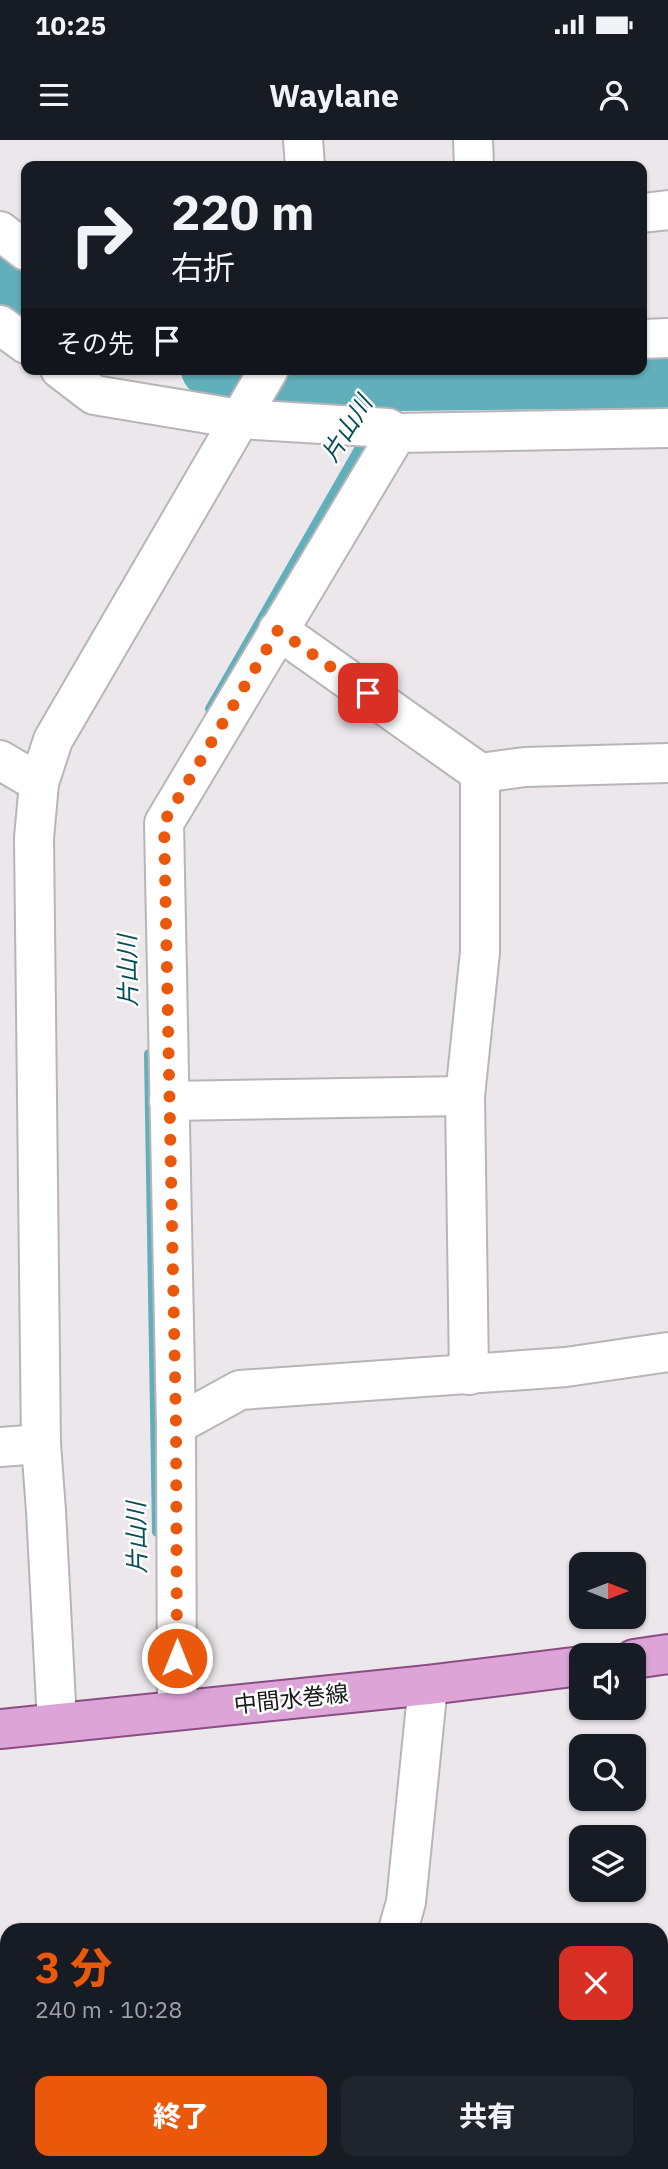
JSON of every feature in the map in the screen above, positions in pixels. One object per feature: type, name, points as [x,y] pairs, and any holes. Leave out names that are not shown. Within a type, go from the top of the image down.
[{"type":"main road","points":[[646,1657],[668,1654]]},
{"type":"main road","name":"中間水巻線","points":[[0,1728],[428,1685],[569,1667]]},
{"type":"street","points":[[303,140],[304,161]]},
{"type":"street","points":[[473,140],[474,161]]},
{"type":"street","points":[[647,212],[668,210]]},
{"type":"street","points":[[0,231],[21,247]]},
{"type":"street","points":[[0,325],[21,340]]},
{"type":"street","points":[[647,339],[668,338]]},
{"type":"street","points":[[68,375],[94,395],[239,419],[388,428],[397,433],[668,428]]},
{"type":"street","points":[[57,1723],[47,1511],[41,1444],[34,852],[39,783],[53,740],[266,375]]},
{"type":"street","points":[[177,1710],[176,1425],[164,822],[397,433]]},
{"type":"street","points":[[278,630],[480,773],[524,767],[668,763]]},
{"type":"street","points":[[0,760],[39,783]]},
{"type":"street","points":[[469,1375],[465,1096],[480,952],[480,773]]},
{"type":"street","points":[[169,1101],[465,1096]]},
{"type":"street","points":[[176,1425],[240,1390],[566,1367],[668,1352]]},
{"type":"street","points":[[0,1447],[41,1444]]},
{"type":"street","points":[[400,1923],[406,1902],[428,1685]]},
{"type":"waterway","points":[[0,281],[21,296]]},
{"type":"waterway","points":[[298,375],[401,382],[668,379]]},
{"type":"waterway","name":"片山川","points":[[378,418],[401,382]]},
{"type":"waterway","name":"片山川","points":[[210,709],[366,437]]},
{"type":"waterway","name":"片山川","points":[[149,1054],[157,1532]]},
{"type":"route","points":[[177,1658],[176,1425],[164,822],[278,630],[368,693]]}]
